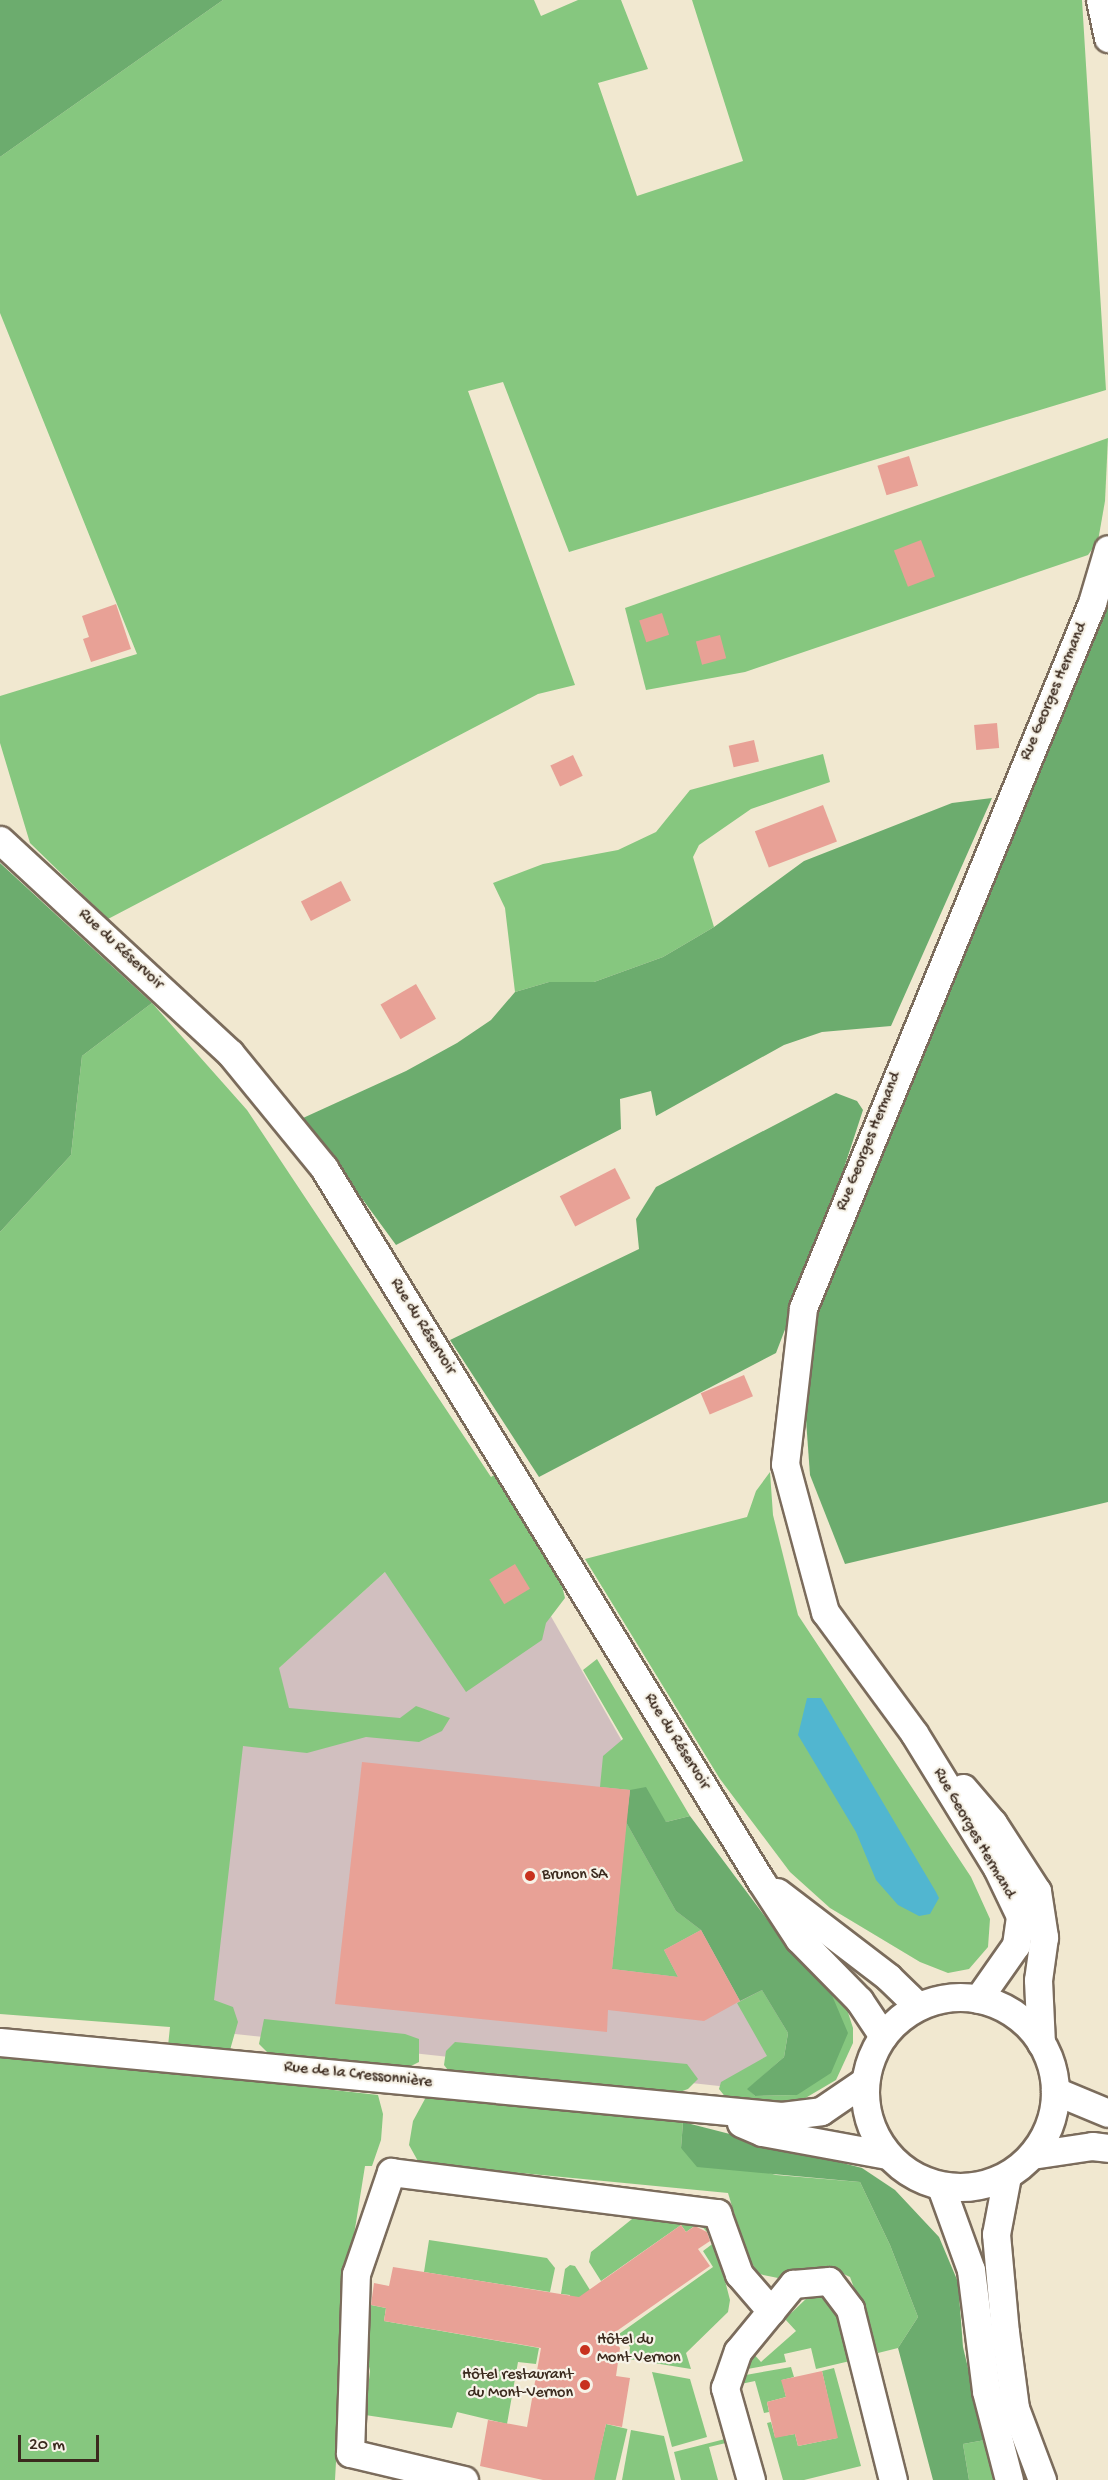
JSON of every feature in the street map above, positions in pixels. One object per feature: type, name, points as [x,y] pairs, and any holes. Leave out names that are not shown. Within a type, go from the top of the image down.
[{"type":"street","points":[[1100,0],[1108,38]]},
{"type":"street","name":"Rue Georges Hermand","points":[[1041,2043],[1038,1980],[1044,1937],[1037,1892],[993,1822],[914,1732],[825,1612],[785,1464],[803,1308],[1092,603],[1108,549]]},
{"type":"street","name":"Rue du Réservoir","points":[[0,840],[230,1053],[324,1168],[761,1881],[799,1938],[865,2008],[883,2036]]},
{"type":"street","name":"Rue Georges Hermand","points":[[914,1732],[997,1868],[1020,1916],[1016,1945],[978,1999]]},
{"type":"street","name":"Rue du Réservoir","points":[[761,1881],[888,1977],[918,2006]]},
{"type":"street","points":[[978,1999],[1018,2016],[1041,2043],[1052,2069],[1055,2091],[1047,2130],[1032,2155],[1007,2176],[985,2185],[941,2187],[887,2155],[867,2116],[865,2081],[872,2055],[883,2036],[918,2006],[934,2000],[978,1999]]},
{"type":"street","name":"Rue de la Cressonnière","points":[[0,2042],[715,2112],[782,2116],[821,2111],[865,2081]]},
{"type":"street","points":[[1055,2091],[1108,2113]]},
{"type":"street","name":"Rue de la Cressonnière","points":[[715,2112],[762,2132],[887,2155]]},
{"type":"street","points":[[1032,2155],[1092,2146],[1108,2148]]},
{"type":"street","points":[[464,2480],[350,2453],[356,2274],[391,2172],[717,2213],[739,2274],[771,2311]]},
{"type":"street","points":[[1007,2176],[996,2234],[1005,2332],[1015,2408],[1042,2480]]},
{"type":"street","points":[[941,2187],[970,2270],[986,2391],[1009,2480]]},
{"type":"street","points":[[751,2480],[725,2388],[738,2351],[793,2284],[829,2281],[850,2309],[893,2480]]},
{"type":"shaded area","points":[[478,1488],[788,2033],[747,2089],[170,2027],[201,1738]]},
{"type":"green space","points":[[0,0],[223,0],[0,157]]},
{"type":"green space","points":[[223,0],[534,0],[541,16],[578,0],[621,0],[648,69],[598,83],[637,196],[743,161],[692,0],[1082,0],[1106,390],[569,552],[503,382],[468,391],[575,685],[538,694],[108,919],[30,843],[0,743],[0,696],[137,654],[0,313],[0,157]]},
{"type":"green space","points":[[1108,438],[1105,501],[1098,541],[1088,555],[745,672],[646,690],[625,608]]},
{"type":"green space","points":[[1108,588],[1108,1502],[845,1564],[810,1475],[805,1406],[809,1330],[827,1273]]},
{"type":"green space","points":[[823,754],[830,782],[751,809],[699,845],[693,857],[714,927],[663,957],[594,982],[549,982],[515,992],[505,908],[493,883],[543,864],[618,850],[656,832],[690,790]]},
{"type":"green space","points":[[992,798],[891,1026],[822,1032],[784,1045],[656,1116],[651,1091],[620,1099],[621,1129],[396,1245],[303,1118],[406,1071],[457,1043],[491,1020],[515,992],[549,982],[594,982],[663,957],[714,927],[804,861],[952,803]]},
{"type":"green space","points":[[0,863],[152,1003],[82,1056],[71,1155],[0,1232]]},
{"type":"green space","points":[[152,1003],[247,1110],[491,1477],[500,1471],[558,1570],[565,1598],[546,1623],[542,1640],[466,1692],[385,1572],[279,1668],[289,1708],[400,1718],[416,1706],[450,1718],[442,1731],[419,1742],[366,1737],[307,1753],[243,1746],[214,2000],[233,2007],[238,2022],[230,2050],[168,2046],[170,2027],[0,2014],[0,1232],[71,1155],[82,1056]]},
{"type":"green space","points":[[836,1093],[857,1101],[863,1110],[828,1217],[776,1353],[539,1477],[450,1340],[639,1249],[636,1219],[656,1187]]},
{"type":"green space","points":[[770,1472],[773,1515],[798,1615],[971,1877],[990,1919],[988,1947],[969,1969],[948,1973],[920,1962],[830,1908],[790,1872],[720,1779],[585,1559],[747,1517],[756,1491]]},
{"type":"green space","points":[[597,1659],[690,1816],[666,1822],[630,1790],[600,1787],[603,1756],[623,1739],[583,1670]]},
{"type":"green space","points":[[646,1787],[666,1822],[690,1816],[793,1954],[828,1986],[848,2033],[831,2073],[797,2095],[755,2096],[747,2089],[784,2057],[788,2033],[762,1990],[740,2001],[701,1930],[676,1911],[626,1822],[630,1790]]},
{"type":"green space","points":[[626,1822],[676,1911],[701,1930],[664,1950],[678,1977],[612,1969]]},
{"type":"green space","points":[[828,1986],[845,2003],[853,2028],[853,2043],[836,2080],[802,2100],[783,2104],[727,2099],[719,2089],[721,2082],[767,2056],[737,2003],[762,1990],[788,2033],[784,2057],[748,2089],[755,2096],[797,2095]]},
{"type":"green space","points":[[264,2019],[405,2034],[419,2039],[419,2062],[401,2071],[269,2054],[259,2044]]},
{"type":"green space","points":[[455,2042],[687,2064],[698,2079],[688,2089],[674,2094],[451,2074],[444,2065],[446,2051]]},
{"type":"green space","points":[[0,2052],[378,2095],[383,2114],[381,2140],[372,2166],[365,2166],[346,2285],[335,2480],[0,2480]]},
{"type":"green space","points":[[426,2097],[683,2122],[681,2148],[776,2175],[860,2182],[890,2245],[918,2317],[898,2348],[878,2353],[850,2277],[831,2268],[810,2267],[778,2278],[759,2274],[747,2256],[728,2193],[419,2163],[409,2145],[413,2121]]},
{"type":"green space","points":[[683,2122],[862,2168],[895,2190],[939,2237],[958,2282],[963,2347],[985,2440],[963,2444],[969,2480],[933,2480],[898,2348],[918,2317],[890,2245],[860,2182],[697,2167],[681,2148]]},
{"type":"green space","points":[[647,2207],[707,2218],[713,2239],[699,2223],[686,2232],[681,2225],[601,2281],[589,2262],[591,2252]]},
{"type":"green space","points":[[429,2240],[547,2258],[555,2268],[550,2292],[424,2272]]},
{"type":"green space","points":[[715,2242],[730,2300],[728,2312],[686,2353],[691,2369],[629,2359],[630,2347],[619,2334],[713,2267],[703,2251]]},
{"type":"green space","points":[[570,2265],[575,2266],[590,2290],[568,2307],[570,2295],[561,2294],[565,2269]]},
{"type":"green space","points":[[819,2295],[836,2303],[850,2361],[816,2369],[811,2348],[784,2354],[786,2362],[742,2370],[750,2350],[761,2362],[796,2331],[785,2319],[809,2296]]},
{"type":"green space","points":[[366,2304],[386,2308],[384,2321],[539,2348],[536,2364],[518,2362],[507,2424],[457,2412],[452,2428],[365,2415],[370,2371],[362,2336]]},
{"type":"green space","points":[[791,2367],[794,2377],[782,2380],[786,2397],[767,2402],[769,2412],[764,2413],[755,2381],[736,2385],[740,2376]]},
{"type":"green space","points":[[834,2368],[861,2466],[804,2480],[783,2480],[767,2423],[771,2422],[775,2437],[795,2434],[798,2446],[837,2438],[822,2371]]},
{"type":"green space","points":[[652,2372],[690,2379],[707,2437],[672,2447]]},
{"type":"green space","points":[[606,2424],[627,2429],[616,2480],[593,2480]]},
{"type":"green space","points":[[631,2430],[664,2436],[675,2480],[622,2480]]},
{"type":"green space","points":[[729,2438],[730,2442],[709,2447],[718,2480],[681,2480],[674,2452]]},
{"type":"green space","points":[[985,2440],[998,2480],[969,2480],[963,2444]]},
{"type":"water","points":[[807,1698],[821,1698],[936,1892],[939,1898],[930,1914],[919,1916],[898,1905],[876,1880],[856,1832],[798,1735]]},
{"type":"building","points":[[909,456],[918,486],[887,495],[877,466]]},
{"type":"building","points":[[921,540],[935,576],[908,587],[894,550]]},
{"type":"building","points":[[116,604],[131,649],[91,662],[83,639],[89,637],[82,616]]},
{"type":"building","points":[[662,613],[669,635],[646,642],[639,620]]},
{"type":"building","points":[[720,635],[726,658],[702,665],[696,641]]},
{"type":"building","points":[[997,723],[999,748],[976,750],[974,725]]},
{"type":"building","points":[[754,740],[759,761],[734,767],[729,746]]},
{"type":"building","points":[[573,755],[583,776],[560,786],[550,766]]},
{"type":"building","points":[[823,805],[837,841],[769,868],[755,831]]},
{"type":"building","points":[[341,881],[351,901],[311,921],[301,901]]},
{"type":"building","points":[[416,984],[436,1019],[400,1039],[380,1004]]},
{"type":"building","points":[[615,1168],[630,1198],[575,1226],[560,1196]]},
{"type":"building","points":[[744,1375],[753,1396],[710,1415],[701,1393]]},
{"type":"building","points":[[515,1564],[530,1589],[504,1604],[489,1579]]},
{"type":"building","name":"Brunon SA","points":[[362,1762],[630,1790],[612,1969],[678,1977],[664,1950],[701,1930],[740,2001],[704,2021],[608,2010],[607,2032],[335,2004]]},
{"type":"building","name":"Hôtel du Mont Vernon","points":[[681,2225],[686,2232],[695,2226],[707,2232],[710,2241],[698,2249],[710,2266],[611,2335],[620,2348],[616,2376],[630,2378],[622,2427],[606,2424],[594,2480],[543,2480],[480,2466],[488,2420],[527,2427],[541,2348],[384,2321],[386,2308],[371,2305],[374,2283],[389,2286],[393,2267],[579,2297]]},
{"type":"building","points":[[822,2371],[838,2438],[798,2446],[795,2434],[775,2438],[767,2402],[786,2397],[781,2380]]},
{"type":"place","name":"Brunon SA","points":[[530,1876]]},
{"type":"place","name":"Hôtel du Mont Vernon","points":[[585,2350]]},
{"type":"place","name":"Hôtel restaurant du Mont-Vernon","points":[[585,2385]]}]
